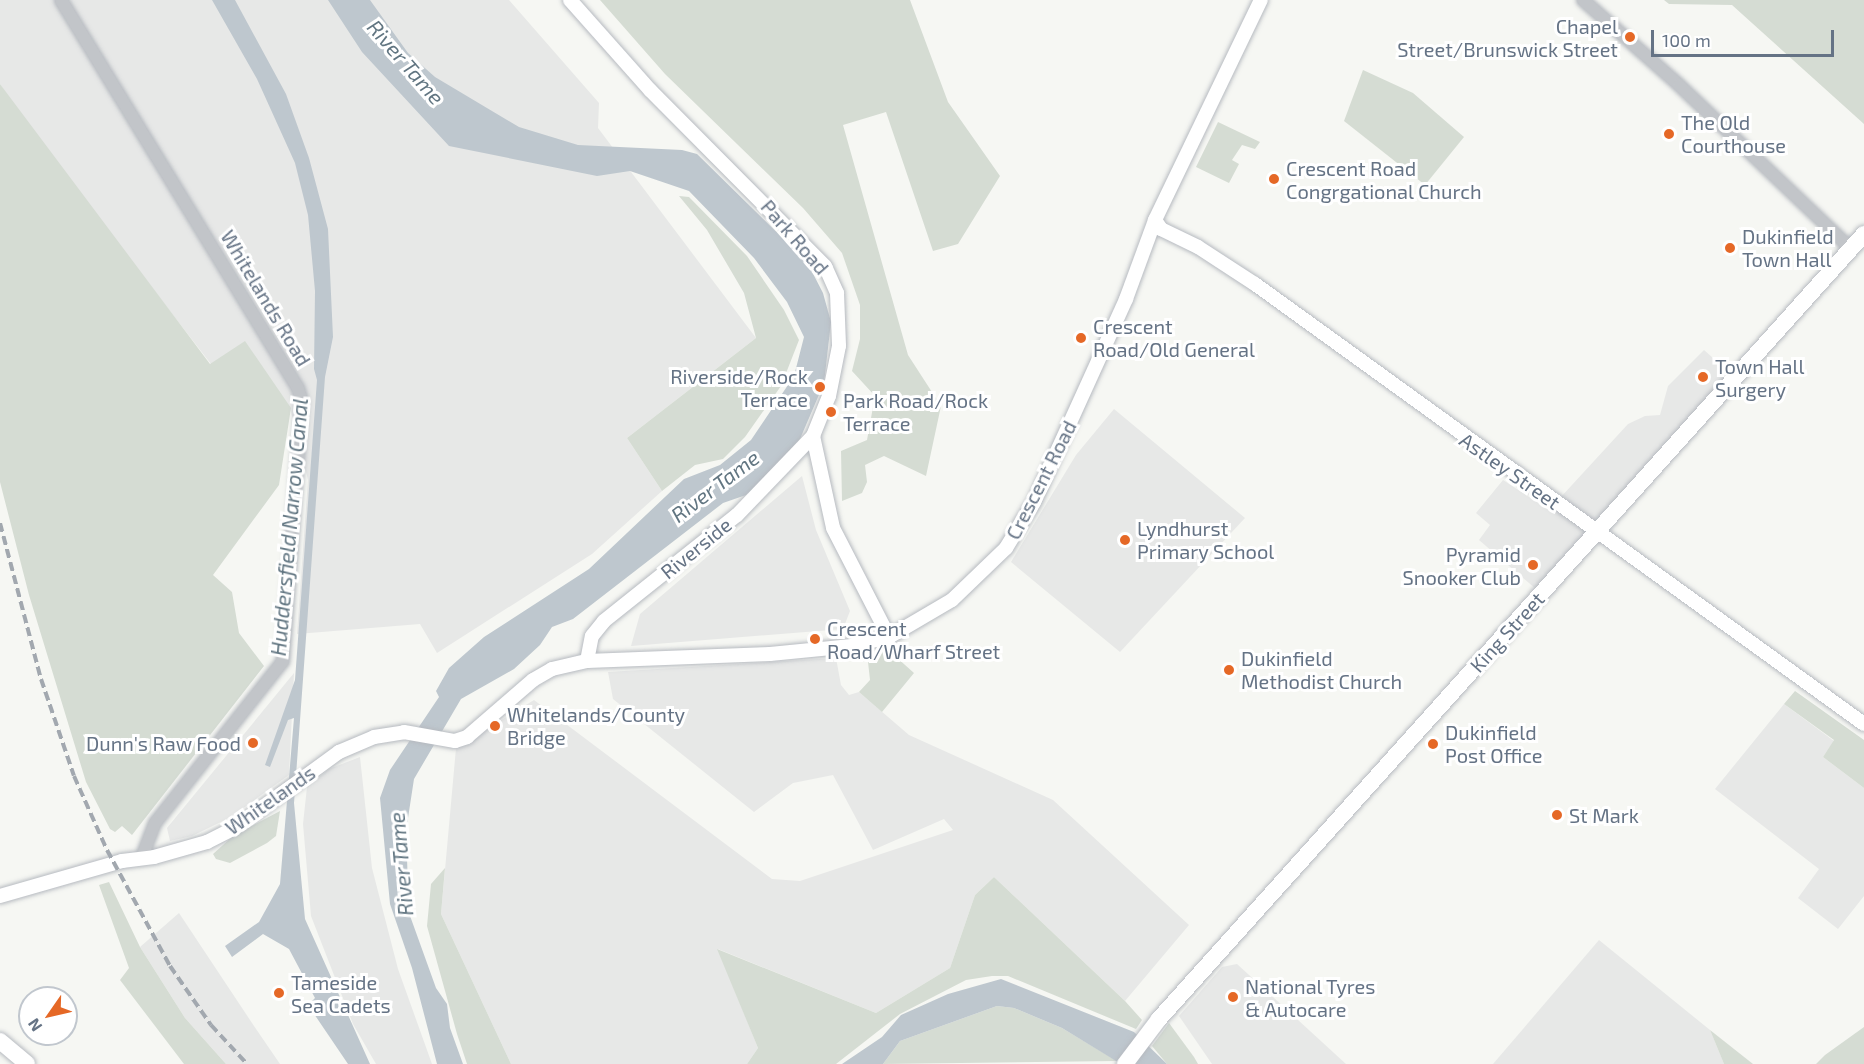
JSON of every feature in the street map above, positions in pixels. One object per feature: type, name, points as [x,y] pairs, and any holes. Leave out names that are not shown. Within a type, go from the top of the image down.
[{"type":"main road","name":"Park Road","points":[[570,0],[650,90],[792,228],[825,266],[837,293],[839,346],[829,396],[813,436]]},
{"type":"main road","name":"Crescent Road","points":[[467,737],[533,680],[552,669],[587,661],[770,654],[852,646],[889,637],[952,600],[1006,548],[1021,525],[1079,405],[1155,220],[1261,0]]},
{"type":"main road","name":"Astley Street","points":[[1155,220],[1161,229],[1198,247],[1255,284],[1597,534],[1864,724]]},
{"type":"main road","name":"King Street","points":[[1125,1064],[1150,1030],[1864,234]]},
{"type":"main road","points":[[813,436],[833,528],[889,637]]},
{"type":"main road","name":"Riverside","points":[[587,661],[592,636],[604,621],[737,515],[813,436]]},
{"type":"main road","name":"Whitelands","points":[[0,896],[207,842],[235,828],[316,767],[348,747],[389,733],[404,732],[455,741],[467,737]]},
{"type":"main road","points":[[0,1041],[27,1064]]},
{"type":"street","name":"Whitelands Road","points":[[61,0],[293,379],[302,402],[284,661],[155,823],[141,859]]},
{"type":"street","points":[[1583,0],[1678,85],[1851,249]]},
{"type":"shaded area","points":[[0,0],[509,0],[599,103],[598,128],[756,338],[627,438],[662,491],[592,554],[437,653],[420,624],[297,634],[308,480],[290,408],[211,364],[25,124],[0,84]]},
{"type":"shaded area","points":[[600,0],[910,0],[948,102],[1000,176],[958,244],[933,251],[886,112],[843,125],[908,355],[941,406],[926,476],[884,456],[865,465],[867,482],[862,493],[842,501],[841,451],[867,440],[875,396],[852,371],[860,339],[860,305],[842,253],[803,208],[665,74]]},
{"type":"shaded area","points":[[1664,0],[1864,0],[1864,124],[1732,5],[1669,4]]},
{"type":"shaded area","points":[[1363,70],[1413,93],[1464,137],[1425,185],[1344,121]]},
{"type":"shaded area","points":[[0,84],[210,364],[245,341],[291,408],[279,485],[213,575],[232,592],[239,633],[264,666],[132,835],[122,826],[115,832],[110,829],[86,782],[29,595],[0,482]]},
{"type":"shaded area","points":[[1218,122],[1260,142],[1255,149],[1242,145],[1232,160],[1239,164],[1229,183],[1196,167]]},
{"type":"shaded area","points":[[679,196],[689,197],[747,256],[784,310],[799,340],[781,386],[745,437],[723,459],[695,465],[662,491],[627,438],[756,338],[744,293],[707,230]]},
{"type":"shaded area","points":[[1704,350],[1730,373],[1536,589],[1479,540],[1490,525],[1476,513],[1503,480],[1549,510],[1628,424],[1645,416],[1660,415],[1668,386]]},
{"type":"shaded area","name":"Lyndhurst Primary School","points":[[1114,409],[1245,518],[1120,652],[1011,562],[1076,455]]},
{"type":"shaded area","points":[[802,476],[816,530],[850,611],[843,629],[631,646],[640,614]]},
{"type":"shaded area","points":[[882,651],[895,656],[914,673],[882,712],[859,692],[870,680],[867,653]]},
{"type":"shaded area","points":[[836,658],[841,685],[849,695],[859,692],[909,735],[1053,800],[1189,925],[1125,1001],[994,877],[975,895],[950,968],[876,1013],[718,949],[758,1048],[747,1064],[511,1064],[441,914],[456,748],[534,700],[772,879],[800,881],[953,830],[944,819],[873,850],[833,775],[793,783],[754,812],[613,699],[608,672]]},
{"type":"shaded area","name":"Dunn's Raw Food","points":[[294,673],[289,775],[231,817],[192,836],[170,841],[167,828]]},
{"type":"shaded area","points":[[1795,691],[1864,740],[1864,788],[1823,757],[1834,740],[1784,704]]},
{"type":"shaded area","points":[[1784,704],[1834,741],[1823,757],[1864,788],[1864,896],[1838,929],[1798,898],[1819,869],[1715,789]]},
{"type":"shaded area","points":[[360,757],[372,868],[398,969],[432,1064],[376,1064],[353,1024],[311,916],[303,824],[307,787],[329,769]]},
{"type":"shaded area","points":[[280,811],[276,836],[267,843],[230,863],[216,859],[213,854],[233,836]]},
{"type":"shaded area","points":[[445,868],[441,914],[511,1064],[467,1064],[427,926],[431,884]]},
{"type":"shaded area","points":[[994,877],[1125,1001],[1142,1020],[1136,1029],[1008,976],[992,976],[966,980],[900,1014],[836,1064],[747,1064],[758,1048],[717,949],[876,1013],[950,968],[975,895]]},
{"type":"shaded area","points":[[109,882],[140,947],[185,1018],[226,1064],[184,1064],[120,980],[129,968],[99,885]]},
{"type":"shaded area","points":[[179,913],[280,1064],[226,1064],[185,1018],[140,947]]},
{"type":"shaded area","points":[[1599,940],[1710,1030],[1724,1064],[1493,1064]]},
{"type":"shaded area","points":[[1237,964],[1346,1064],[1212,1064],[1179,1016],[1222,967]]},
{"type":"shaded area","points":[[997,1006],[1014,1008],[1062,1028],[1117,1061],[883,1064],[900,1041]]},
{"type":"shaded area","points":[[1169,1023],[1198,1064],[1167,1064],[1152,1046]]},
{"type":"shaded area","points":[[1864,1027],[1864,1064],[1816,1064],[1825,1055]]},
{"type":"shaded area","points":[[1710,1030],[1753,1064],[1724,1064]]},
{"type":"water","points":[[212,0],[235,0],[286,94],[309,158],[328,229],[333,337],[325,377],[294,803],[305,919],[370,1064],[348,1064],[308,1005],[315,998],[289,949],[263,934],[232,957],[225,946],[259,922],[280,884],[294,718],[288,720],[270,767],[265,765],[295,680],[317,380],[314,369],[315,291],[308,215],[295,163],[257,79]]},
{"type":"water","name":"River Tame","points":[[328,0],[370,0],[408,53],[435,77],[519,127],[578,145],[682,150],[697,154],[807,262],[823,293],[831,322],[824,383],[800,439],[772,473],[746,495],[723,503],[573,619],[552,627],[540,645],[514,669],[461,699],[414,779],[406,831],[409,913],[436,988],[447,1004],[450,1028],[463,1064],[437,1064],[412,968],[390,904],[380,798],[390,770],[439,697],[436,691],[449,668],[484,637],[589,569],[684,479],[720,465],[751,440],[794,376],[804,337],[787,302],[754,258],[689,191],[630,171],[597,176],[449,146],[362,52]]},
{"type":"water","points":[[1001,979],[1134,1032],[1167,1064],[1121,1064],[1062,1028],[1014,1008],[997,1006],[900,1041],[883,1064],[842,1064],[882,1037],[901,1015],[948,994]]},
{"type":"railway","points":[[0,523],[41,679],[74,776],[107,850],[170,966],[211,1025],[247,1064]]},
{"type":"place","name":"Chapel Street/Brunswick Street","points":[[1630,37]]},
{"type":"place","name":"The Old Courthouse","points":[[1669,134]]},
{"type":"place","name":"Crescent Road Congrgational Church","points":[[1274,179]]},
{"type":"place","name":"Dukinfield Town Hall","points":[[1730,248]]},
{"type":"place","name":"Crescent Road/Old General","points":[[1081,338]]},
{"type":"place","name":"Town Hall Surgery","points":[[1703,377]]},
{"type":"place","name":"Riverside/Rock Terrace","points":[[820,387]]},
{"type":"place","name":"Park Road/Rock Terrace","points":[[831,412]]},
{"type":"place","name":"Lyndhurst Primary School","points":[[1125,540]]},
{"type":"place","name":"Pyramid Snooker Club","points":[[1533,565]]},
{"type":"place","name":"Crescent Road/Wharf Street","points":[[815,639]]},
{"type":"place","name":"Dukinfield Methodist Church","points":[[1229,670]]},
{"type":"place","name":"Whitelands/County Bridge","points":[[495,726]]},
{"type":"place","name":"Dunn's Raw Food","points":[[253,743]]},
{"type":"place","name":"Dukinfield Post Office","points":[[1433,744]]},
{"type":"place","name":"St Mark","points":[[1557,815]]},
{"type":"place","name":"Tameside Sea Cadets","points":[[279,993]]},
{"type":"place","name":"National Tyres & Autocare","points":[[1233,997]]},
{"type":"water label","name":"Huddersfield Narrow Canal","points":[[289,527]]}]
